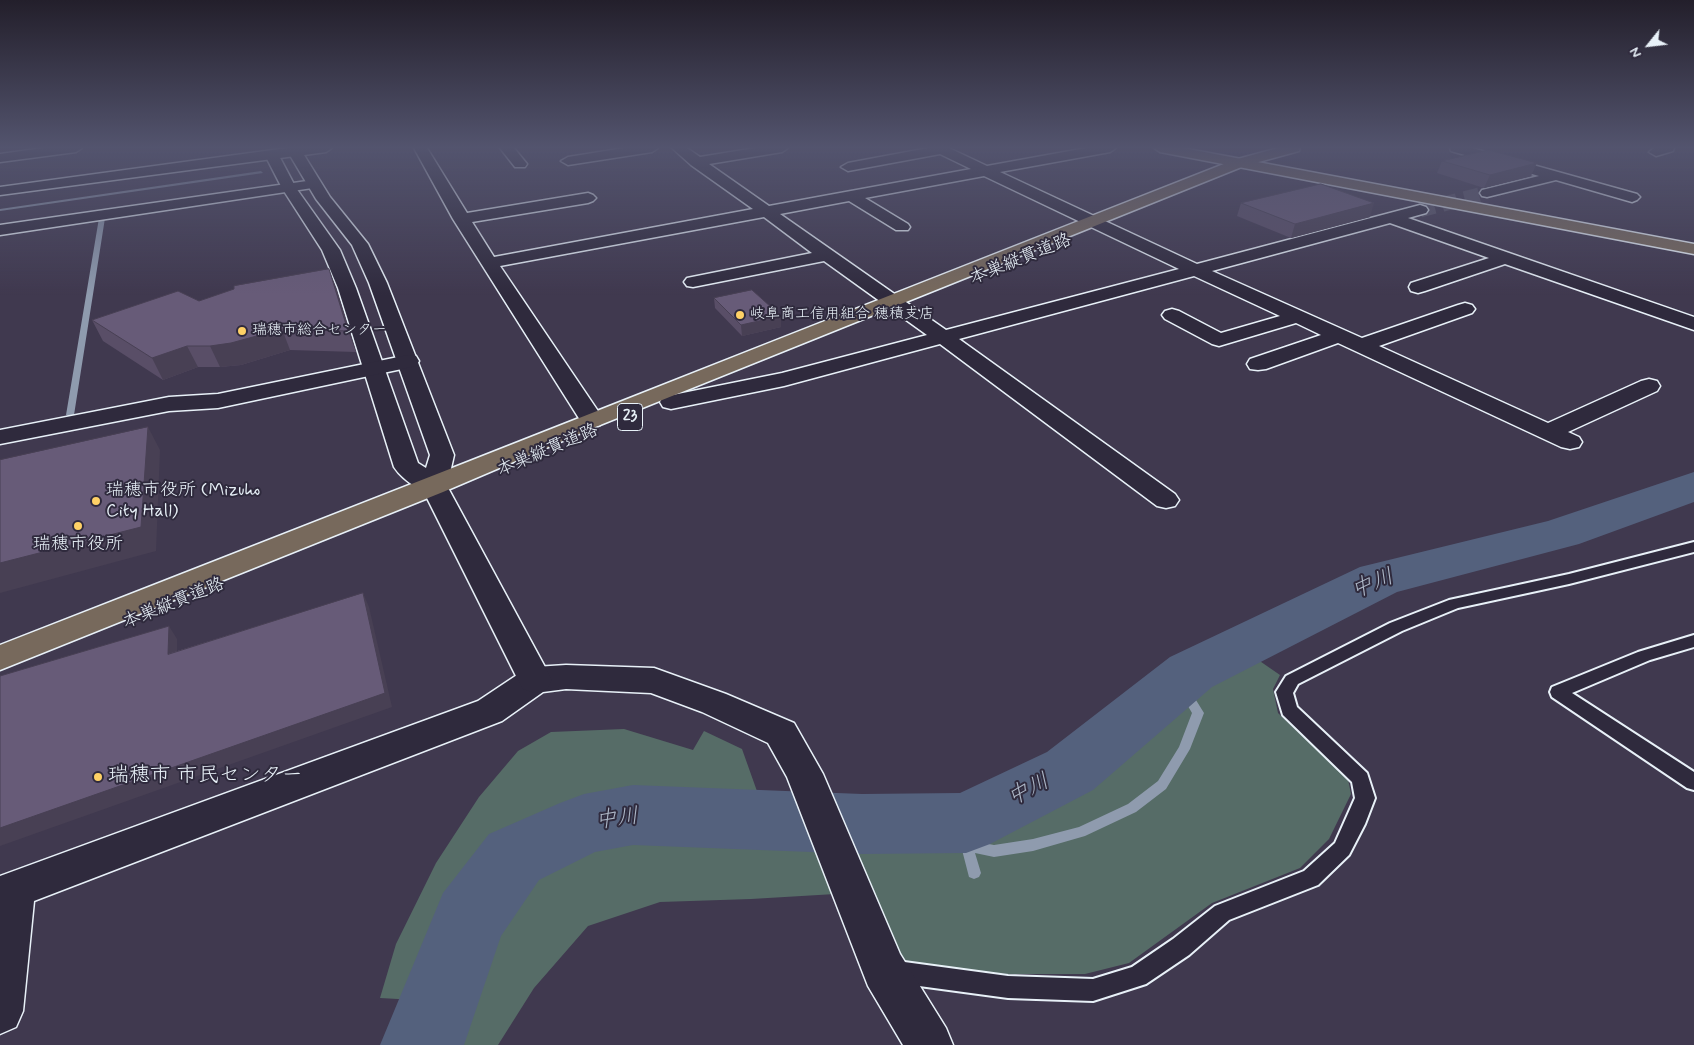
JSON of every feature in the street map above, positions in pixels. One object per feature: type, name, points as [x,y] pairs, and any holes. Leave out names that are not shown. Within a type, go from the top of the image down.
[{"type":"main road","name":"本巣縦貫道路","points":[[0,675],[437,491],[592,420],[897,304],[1165,197]]},
{"type":"main road","points":[[1427,197],[1694,249]]},
{"type":"main road","points":[[1443,197],[1694,242]]},
{"type":"main road","name":"本巣縦貫道路","points":[[0,658],[671,402],[897,304]]},
{"type":"street","points":[[0,230],[229,197]]},
{"type":"street","points":[[295,197],[331,250],[347,288],[408,467],[437,491],[535,680]]},
{"type":"street","points":[[323,197],[360,244],[408,361],[442,455],[437,491]]},
{"type":"street","points":[[449,197],[489,263],[592,420]]},
{"type":"street","points":[[745,197],[897,304],[1166,500]]},
{"type":"street","points":[[489,263],[576,248],[608,240],[657,233],[683,226],[694,226],[853,197],[902,227]]},
{"type":"street","points":[[1041,197],[1194,270],[1570,442]]},
{"type":"street","points":[[1334,197],[1340,199]]},
{"type":"street","points":[[462,219],[588,198]]},
{"type":"street","points":[[1364,208],[1694,324]]},
{"type":"street","points":[[671,402],[784,379],[1420,210]]},
{"type":"street","points":[[693,282],[827,255]]},
{"type":"street","points":[[1418,287],[1505,258]]},
{"type":"street","points":[[1360,346],[1465,309]]},
{"type":"street","points":[[1172,315],[1219,340],[1297,317]]},
{"type":"street","points":[[1258,364],[1339,336]]},
{"type":"street","points":[[0,437],[169,404],[218,401],[408,361]]},
{"type":"street","points":[[1548,432],[1649,386]]},
{"type":"street","points":[[0,1011],[7,892],[490,710],[535,680],[576,677],[614,678],[654,681],[714,704],[780,733],[804,774],[884,970],[929,1045]]},
{"type":"lane","points":[[884,970],[926,978],[1008,987],[1092,990],[1138,976],[1181,947],[1222,913],[1311,878],[1342,849],[1356,824],[1365,798],[1360,778],[1290,710],[1284,692],[1292,680],[1396,627],[1454,604],[1569,580],[1694,547]]},
{"type":"lane","points":[[1694,641],[1644,656],[1558,692],[1694,782]]},
{"type":"green space","points":[[1251,655],[1280,675],[1273,689],[1278,713],[1348,779],[1351,794],[1329,839],[1300,868],[1212,903],[1129,963],[1085,974],[1007,974],[924,966],[899,960],[869,892],[660,902],[588,926],[534,988],[498,1045],[398,1045],[416,1000],[380,998],[396,944],[436,863],[479,797],[518,751],[551,732],[624,729],[693,750],[704,731],[742,749],[774,839],[855,845],[952,842],[1003,830],[1090,784],[1117,757],[1182,700]]},
{"type":"building","points":[[1267,197],[1357,197],[1374,203],[1295,224],[1241,203]]},
{"type":"building","points":[[329,269],[348,331],[282,329],[231,343],[210,346],[187,346],[152,358],[92,320],[178,291],[199,301],[234,289],[234,286]]},
{"type":"building","points":[[752,290],[781,316],[741,325],[714,298]]},
{"type":"building","name":"瑞穂市役所","points":[[148,427],[141,527],[0,563],[0,460]]},
{"type":"building","name":"瑞穂市 市民センター","points":[[363,593],[385,693],[0,828],[0,676],[169,626],[168,654]]},
{"type":"waterway","points":[[0,210],[91,197]]},
{"type":"waterway","points":[[70,415],[102,218]]},
{"type":"waterway","name":"中川","points":[[422,1045],[470,918],[514,857],[584,824],[633,815],[862,824],[966,823],[1070,771],[1191,672],[1379,579],[1562,533],[1694,486]]},
{"type":"waterway","points":[[974,873],[967,846],[994,851],[1033,845],[1081,832],[1132,808],[1162,785],[1184,749],[1198,713],[1179,682]]},
{"type":"tunnel","points":[[1420,210],[1472,197]]},
{"type":"place","name":"岐阜商工信用組合 穂積支店","points":[[740,315]]},
{"type":"place","name":"瑞穂市総合センター","points":[[242,331]]},
{"type":"place","name":"瑞穂市役所 (Mizuho City Hall)","points":[[96,501]]},
{"type":"place","name":"瑞穂市役所","points":[[78,526]]},
{"type":"place","name":"瑞穂市 市民センター","points":[[98,777]]}]
